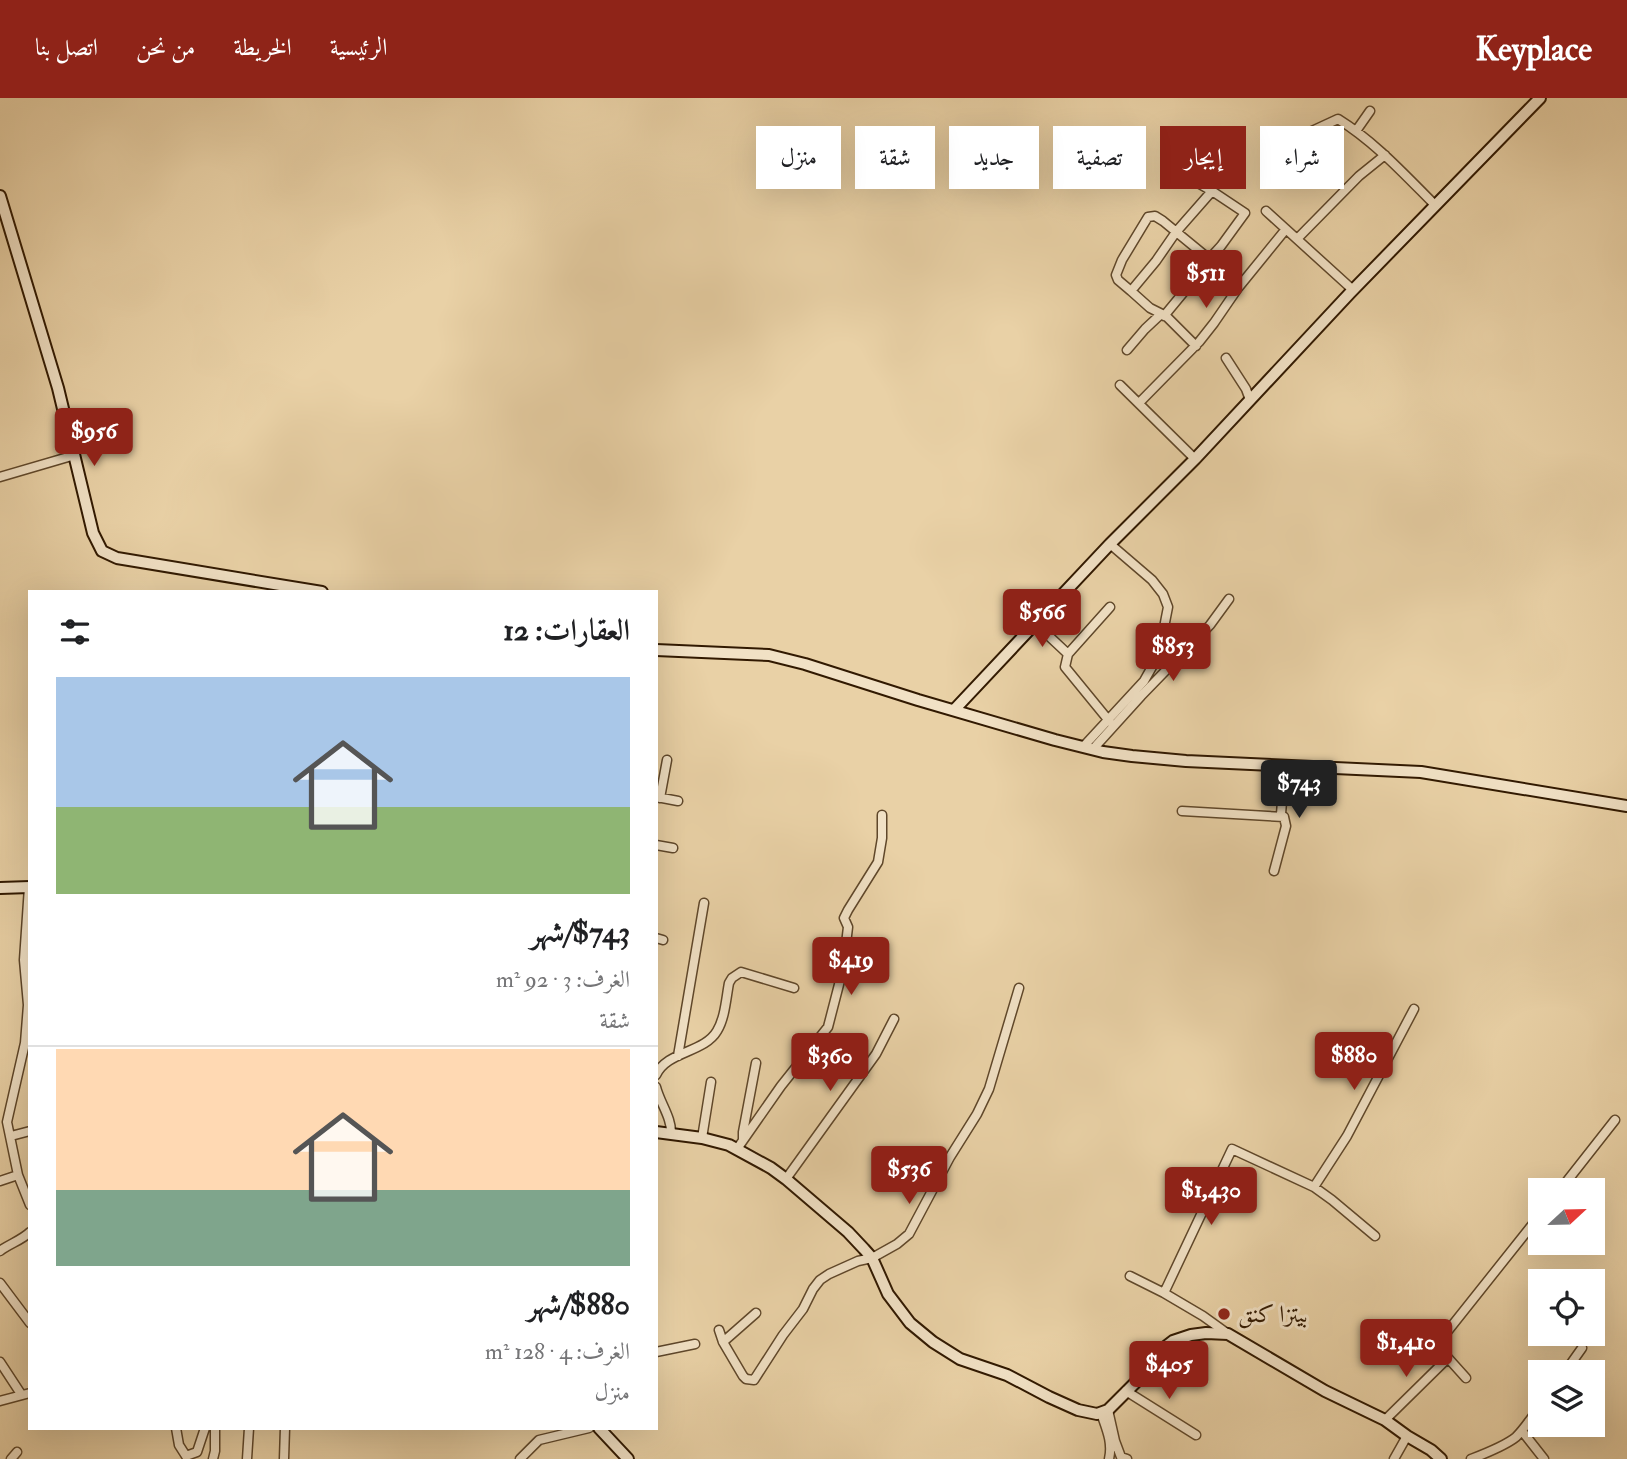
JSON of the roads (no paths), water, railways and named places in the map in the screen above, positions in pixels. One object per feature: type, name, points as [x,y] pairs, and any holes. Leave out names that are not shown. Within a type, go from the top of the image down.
[{"type":"street","points":[[955,709],[1353,290],[1540,98]]},
{"type":"street","points":[[1356,131],[1370,111]]},
{"type":"street","points":[[1323,126],[1338,119],[1356,131],[1385,155],[1435,205]]},
{"type":"street","points":[[1297,239],[1359,176],[1385,155]]},
{"type":"street","points":[[1127,350],[1188,287],[1245,213],[1208,189]]},
{"type":"street","points":[[1131,291],[1176,232],[1212,191]]},
{"type":"street","points":[[0,196],[58,388],[93,533],[102,551],[117,558],[310,590]]},
{"type":"street","points":[[1266,211],[1353,290]]},
{"type":"street","points":[[1196,346],[1118,280],[1117,270],[1146,219],[1151,216],[1157,216],[1208,258]]},
{"type":"street","points":[[1139,403],[1196,346],[1286,229]]},
{"type":"street","points":[[1226,358],[1250,400]]},
{"type":"street","points":[[1120,385],[1195,459]]},
{"type":"street","points":[[0,477],[75,455]]},
{"type":"street","points":[[1088,748],[1108,719],[1144,681],[1161,643],[1168,607],[1163,594],[1152,580],[1110,544]]},
{"type":"street","points":[[1088,748],[1112,728],[1210,625],[1229,600]]},
{"type":"street","points":[[1110,607],[1068,654],[1065,667],[1108,719],[1112,728]]},
{"type":"street","points":[[1036,624],[1068,654]]},
{"type":"street","points":[[658,650],[769,655],[1088,748],[1132,756],[1421,772],[1627,806]]},
{"type":"street","points":[[667,760],[658,798],[678,801]]},
{"type":"street","points":[[1274,871],[1286,826],[1282,814],[1285,765]]},
{"type":"street","points":[[1182,811],[1284,817]]},
{"type":"street","points":[[740,1145],[781,1086],[828,1027],[843,969],[848,927],[844,918],[878,862],[883,815]]},
{"type":"street","points":[[658,845],[673,848]]},
{"type":"street","points":[[0,888],[28,887]]},
{"type":"street","points":[[678,1056],[704,903]]},
{"type":"street","points":[[28,920],[28,980]]},
{"type":"street","points":[[658,1070],[666,1061],[716,1034],[722,1021],[729,983],[741,972],[794,988]]},
{"type":"street","points":[[719,1330],[743,1376],[754,1380],[820,1280],[858,1261],[872,1258],[909,1234],[989,1089],[1019,988]]},
{"type":"street","points":[[1314,1188],[1347,1136],[1414,1009]]},
{"type":"street","points":[[28,1014],[25,1043],[7,1122],[18,1175],[28,1200]]},
{"type":"street","points":[[786,1179],[876,1054],[894,1019]]},
{"type":"street","points":[[740,1145],[756,1063]]},
{"type":"street","points":[[702,1138],[711,1082]]},
{"type":"street","points":[[658,1093],[671,1125],[671,1134]]},
{"type":"street","points":[[1569,1178],[1615,1120]]},
{"type":"street","points":[[11,1136],[28,1132]]},
{"type":"street","points":[[658,1132],[740,1145],[786,1179],[848,1233],[872,1258],[888,1294],[909,1323],[933,1342],[960,1359],[1007,1374],[1078,1410],[1092,1413],[1104,1411],[1138,1380],[1160,1351],[1173,1340],[1198,1334],[1228,1334]]},
{"type":"street","points":[[1164,1293],[1232,1149],[1314,1188],[1376,1236]]},
{"type":"street","points":[[0,1181],[18,1175]]},
{"type":"street","points":[[1466,1378],[1432,1344],[1528,1229]]},
{"type":"street","points":[[0,1251],[28,1236]]},
{"type":"street","points":[[1130,1276],[1215,1323],[1228,1334],[1325,1391],[1385,1420],[1441,1459]]},
{"type":"street","points":[[0,1283],[28,1320]]},
{"type":"street","points":[[723,1342],[756,1313]]},
{"type":"street","points":[[658,1353],[695,1344]]},
{"type":"street","points":[[1574,1360],[1582,1348]]},
{"type":"street","points":[[1385,1420],[1448,1358]]},
{"type":"street","points":[[0,1362],[25,1393],[0,1401]]},
{"type":"street","points":[[1126,1391],[1196,1435]]},
{"type":"street","points":[[1104,1411],[1111,1451],[1109,1459]]},
{"type":"street","points":[[1104,1411],[1121,1457],[1127,1459]]},
{"type":"street","points":[[1471,1459],[1486,1455],[1494,1448],[1511,1441],[1528,1423]]},
{"type":"street","points":[[176,1430],[179,1445],[186,1456],[197,1452],[204,1430]]},
{"type":"street","points":[[214,1459],[215,1430]]},
{"type":"street","points":[[247,1459],[249,1430]]},
{"type":"street","points":[[284,1459],[285,1430]]},
{"type":"street","points":[[520,1459],[538,1440],[580,1430]]},
{"type":"street","points":[[601,1430],[628,1459]]},
{"type":"street","points":[[1522,1431],[1544,1459]]},
{"type":"street","points":[[1394,1459],[1407,1436]]},
{"type":"place","name":"بيتزا كنق","points":[[1224,1314]]}]
